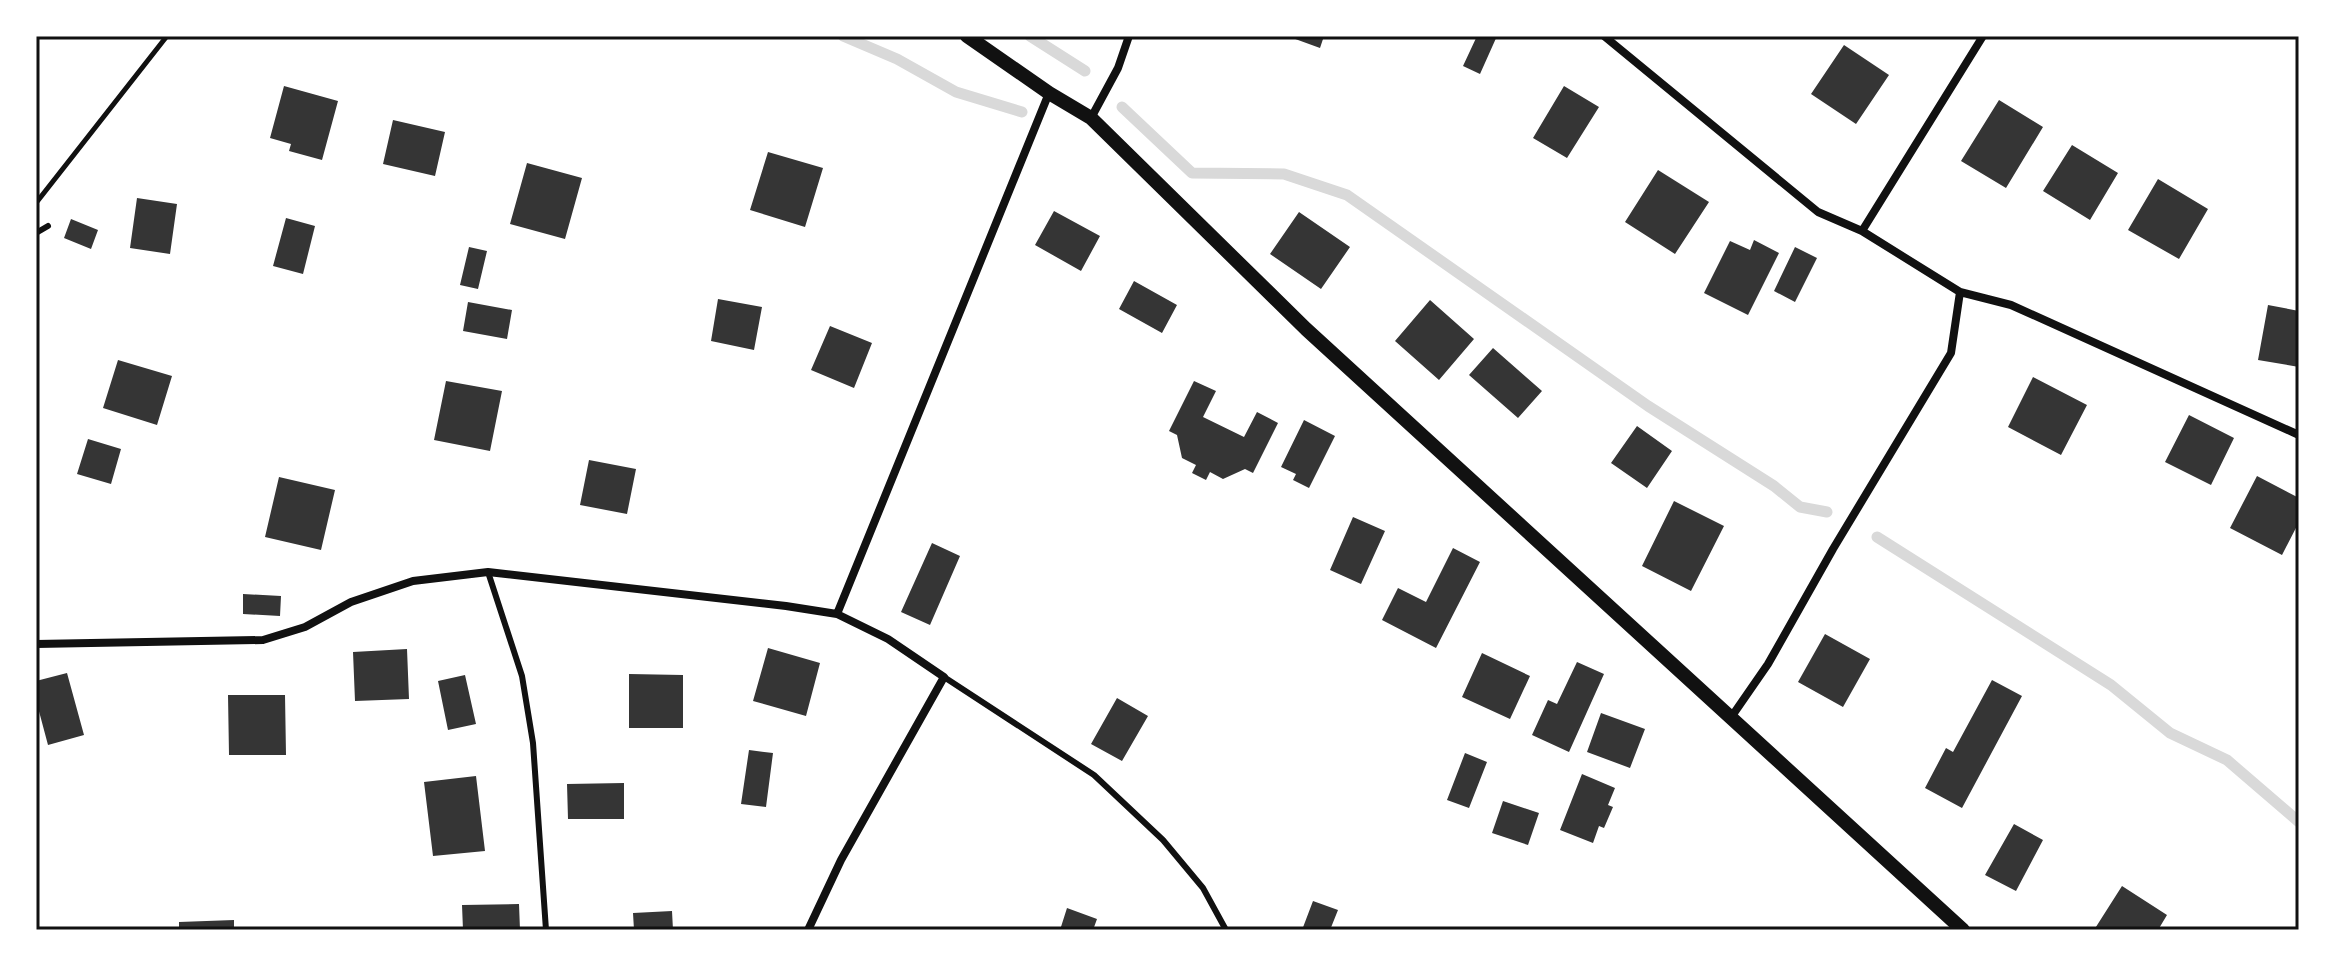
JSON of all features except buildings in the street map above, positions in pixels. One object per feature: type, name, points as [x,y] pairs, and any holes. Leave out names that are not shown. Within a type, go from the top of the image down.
[{"type":"street","points":[[967,36],[1091,118],[1306,329],[1963,930]]},
{"type":"street","points":[[1091,118],[1118,68],[1129,36]]},
{"type":"street","points":[[1604,36],[1818,212],[1862,231],[1960,292],[2011,305],[2299,435]]},
{"type":"street","points":[[1862,231],[1983,36]]},
{"type":"street","points":[[837,614],[1049,93]]},
{"type":"street","points":[[1732,716],[1768,664],[1951,353],[1960,292]]},
{"type":"street","points":[[36,644],[263,640],[305,627],[351,602],[413,581],[488,572],[837,614],[888,639],[944,677],[841,860],[808,930]]},
{"type":"lane","points":[[36,233],[48,226]]},
{"type":"lane","points":[[488,572],[522,676],[533,743],[546,930]]},
{"type":"lane","points":[[944,677],[1094,775],[1163,840],[1203,888],[1226,930]]},
{"type":"path","points":[[36,203],[167,36]]},
{"type":"waterway","points":[[843,36],[897,59],[956,92],[1022,112]]},
{"type":"waterway","points":[[1030,36],[1085,71]]},
{"type":"waterway","points":[[1122,107],[1192,173],[1284,174],[1347,195],[1648,406],[1774,486],[1800,507],[1827,512]]},
{"type":"waterway","points":[[1877,537],[2111,685],[2170,733],[2227,760],[2299,822]]}]
